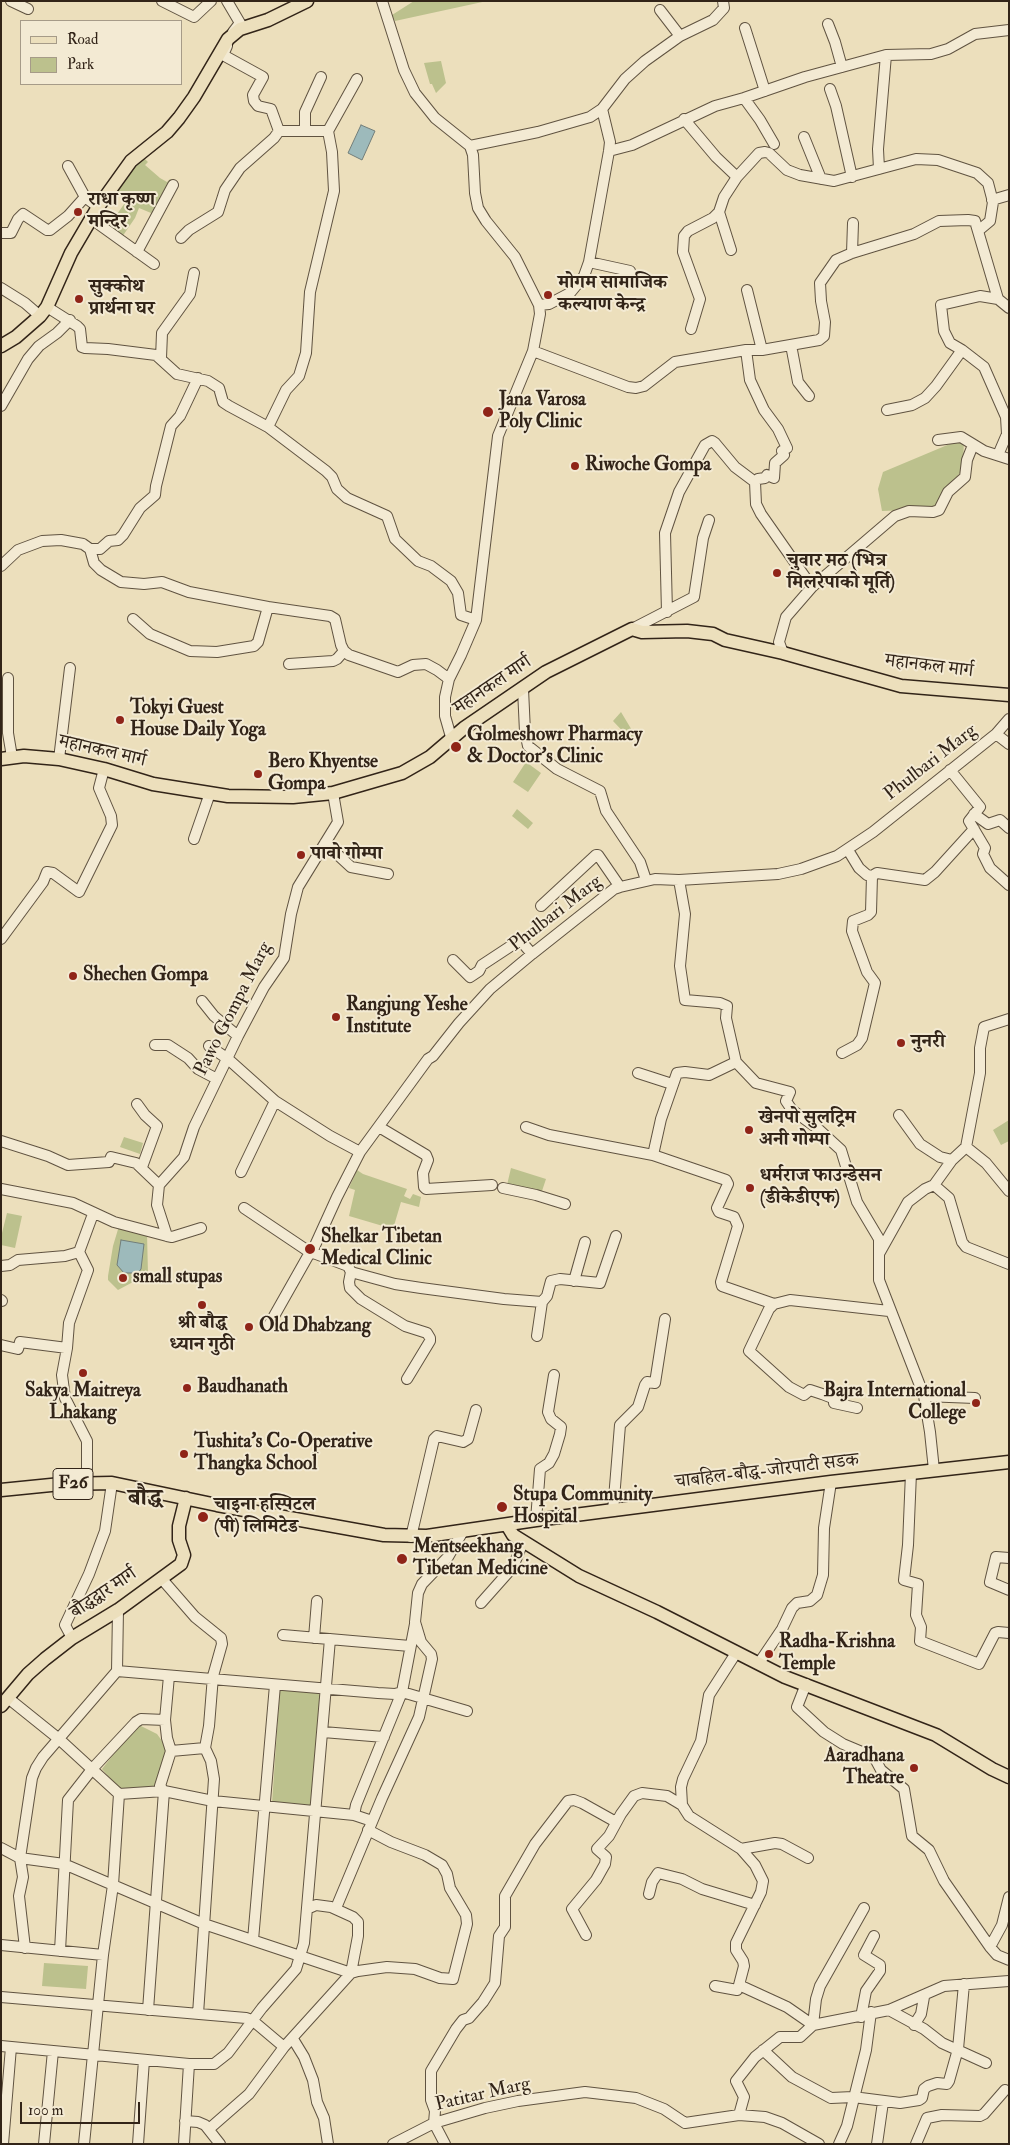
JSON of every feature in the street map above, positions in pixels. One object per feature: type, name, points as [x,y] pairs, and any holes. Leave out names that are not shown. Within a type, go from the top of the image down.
[{"type":"main road","points":[[1,346],[16,337],[44,312],[70,253],[90,218],[131,161],[167,132],[178,118],[194,97],[229,39],[240,29],[268,20],[306,1]]},
{"type":"main road","name":"महानकल मार्ग","points":[[7,758],[60,759],[104,769],[153,784],[245,797],[294,797],[333,793],[402,773],[430,757],[451,737],[546,672],[632,629],[642,632],[687,631],[713,634],[725,640],[783,653],[901,686],[1009,695]]},
{"type":"main road","name":"चाबहिल-बौद्ध-जोरपाटी सडक","points":[[112,1483],[375,1533],[411,1537],[462,1533],[536,1520],[830,1482],[1009,1462]]},
{"type":"main road","name":"F26","points":[[1,1490],[88,1483],[112,1483]]},
{"type":"main road","name":"बौद्धद्वार मार्ग","points":[[5,1702],[28,1674],[72,1638],[118,1610],[183,1562],[179,1526],[186,1498]]},
{"type":"main road","points":[[507,1525],[513,1535],[579,1576],[657,1612],[784,1677],[936,1735],[985,1765],[1009,1776]]},
{"type":"street","points":[[11,1],[28,9]]},
{"type":"street","points":[[162,1],[194,17],[211,1]]},
{"type":"street","points":[[227,1],[240,23],[229,39],[224,55],[263,77],[253,94],[254,101],[258,106],[271,109],[279,131]]},
{"type":"street","points":[[382,1],[404,70],[415,93],[435,118],[470,146],[473,155],[475,193],[478,208],[514,257],[539,305],[540,314],[533,351],[498,436],[476,620],[462,655],[448,679],[445,696],[445,716],[451,737]]},
{"type":"street","points":[[470,146],[590,117],[602,108],[625,79],[645,61],[680,36],[713,20],[726,3]]},
{"type":"street","points":[[660,10],[680,36]]},
{"type":"street","points":[[828,24],[842,67]]},
{"type":"street","points":[[745,28],[765,91]]},
{"type":"street","points":[[609,151],[632,145],[714,106],[842,67],[886,55],[931,54],[948,49],[975,34],[1009,30]]},
{"type":"street","points":[[878,169],[886,55]]},
{"type":"street","points":[[305,130],[305,112],[321,78]]},
{"type":"street","points":[[268,427],[286,390],[298,376],[306,353],[310,292],[334,191],[332,152],[328,132],[357,79]]},
{"type":"street","points":[[830,89],[836,106],[852,177]]},
{"type":"street","points":[[744,98],[774,144]]},
{"type":"street","points":[[539,305],[549,304],[570,293],[584,276],[589,262],[610,142],[602,108]]},
{"type":"street","points":[[684,119],[716,157],[738,177]]},
{"type":"street","points":[[279,131],[305,130],[328,132]]},
{"type":"street","points":[[181,238],[189,230],[218,212],[225,190],[240,168],[274,138],[279,131]]},
{"type":"street","points":[[804,136],[821,179]]},
{"type":"street","points":[[691,328],[700,299],[684,252],[684,236],[688,231],[713,218],[719,212],[724,197],[738,177],[759,154],[769,153],[787,170],[800,175],[834,181],[916,159],[938,160],[967,169],[988,183],[992,200],[990,221],[978,231]]},
{"type":"street","points":[[68,166],[85,198],[98,207]]},
{"type":"street","points":[[137,252],[158,210],[174,185]]},
{"type":"street","points":[[992,200],[1009,195]]},
{"type":"street","points":[[1,233],[12,233],[18,219],[23,214],[47,230],[50,230],[68,216],[85,198]]},
{"type":"street","points":[[719,212],[731,250]]},
{"type":"street","points":[[90,218],[154,264]]},
{"type":"street","points":[[533,351],[628,387],[636,388],[644,386],[675,362],[819,340],[824,336],[825,322],[820,282],[836,260],[852,253],[896,241],[938,221],[975,221],[998,299]]},
{"type":"street","points":[[852,253],[853,223]]},
{"type":"street","points":[[589,262],[630,271]]},
{"type":"street","points":[[161,358],[162,334],[190,294],[194,273]]},
{"type":"street","points":[[1,288],[44,312],[70,320],[80,329],[81,341],[85,348],[150,353],[161,358],[177,374],[208,381],[219,388],[223,402],[268,427],[332,476],[337,489],[347,498],[387,516],[395,538],[418,561],[432,566],[451,581],[458,593],[461,615],[476,620]]},
{"type":"street","points":[[746,290],[762,350]]},
{"type":"street","points":[[998,455],[1007,434],[1007,417],[984,367],[950,343],[944,331],[941,305],[980,296],[998,299],[1009,308]]},
{"type":"street","points":[[1,406],[28,359],[39,346],[57,333],[70,320]]},
{"type":"street","points":[[791,345],[798,382],[809,396]]},
{"type":"street","points":[[746,350],[750,380],[764,410],[778,429],[787,448],[782,451],[784,455],[775,463],[774,478],[767,476],[755,482]]},
{"type":"street","points":[[887,410],[912,405],[925,398],[965,352]]},
{"type":"street","points":[[90,549],[100,548],[109,541],[118,540],[140,508],[155,495],[171,426],[180,416],[198,378]]},
{"type":"street","points":[[938,440],[961,437],[973,445],[1009,459]]},
{"type":"street","points":[[667,612],[665,533],[679,492],[705,445],[712,441],[735,467],[755,482],[757,508],[812,587]]},
{"type":"street","points":[[783,653],[779,642],[786,617],[812,587],[895,516],[909,511],[933,512],[939,510],[948,492],[964,477],[966,460],[973,445]]},
{"type":"street","points":[[632,629],[694,597],[703,538],[709,520]]},
{"type":"street","points":[[1,566],[18,550],[42,541],[67,541],[83,544],[90,549],[94,563],[121,582],[144,584],[162,582],[189,592],[268,607],[330,616],[335,619],[335,627],[344,651],[357,659],[398,672],[413,665],[426,664],[448,679]]},
{"type":"street","points":[[133,619],[150,634],[190,650],[217,652],[254,646],[258,642],[268,607]]},
{"type":"street","points":[[289,664],[333,661],[344,651]]},
{"type":"street","points":[[60,759],[70,668]]},
{"type":"street","points":[[7,758],[8,678]]},
{"type":"street","points":[[523,689],[524,732],[528,746],[558,769],[600,791],[606,811],[636,856],[646,880]]},
{"type":"street","name":"Phulbari Marg","points":[[268,1325],[312,1252],[336,1197],[360,1152],[428,1059],[433,1056],[459,1023],[490,989],[532,954],[614,889],[620,887],[646,880],[778,874],[801,869],[837,856],[848,850],[996,734],[1009,719]]},
{"type":"street","points":[[996,734],[1009,744]]},
{"type":"street","points":[[1,939],[43,882],[47,872],[53,873],[79,892],[112,825],[111,816],[99,788],[104,769]]},
{"type":"street","points":[[950,770],[980,807],[969,821],[985,848],[983,854],[990,868],[1009,885]]},
{"type":"street","points":[[194,839],[210,793]]},
{"type":"street","name":"Pawo Gompa Marg","points":[[159,1185],[184,1157],[194,1128],[238,1036],[264,987],[284,958],[291,914],[298,887],[338,822],[333,793]]},
{"type":"street","points":[[974,814],[988,824],[1000,820],[1009,828]]},
{"type":"street","points":[[848,850],[858,868],[867,875],[872,876],[877,873],[925,880],[935,872],[974,829]]},
{"type":"street","points":[[325,843],[351,867],[388,874]]},
{"type":"street","points":[[541,906],[596,855],[598,855],[620,887]]},
{"type":"street","points":[[842,1053],[857,1044],[862,1038],[875,983],[868,972],[852,931],[854,921],[871,912],[872,876]]},
{"type":"street","points":[[679,880],[685,914],[680,966],[685,1000],[720,1003],[727,1006],[726,1018],[736,1062],[756,1083],[790,1092],[786,1101],[792,1110],[817,1128],[840,1150],[856,1202],[879,1239],[879,1280],[924,1396],[934,1470]]},
{"type":"street","points":[[453,960],[470,977],[479,971],[482,964],[520,940],[532,954]]},
{"type":"street","points":[[202,1001],[214,1016],[238,1036]]},
{"type":"street","points":[[880,1253],[908,1202],[925,1189],[934,1185],[952,1160],[966,1147],[980,1073],[980,1048],[984,1027],[1009,1019]]},
{"type":"street","points":[[155,1045],[168,1045],[188,1058],[198,1069],[218,1080]]},
{"type":"street","points":[[209,1046],[228,1058],[275,1101],[330,1136],[360,1152]]},
{"type":"street","points":[[653,1156],[661,1119],[672,1084],[679,1072],[709,1075],[736,1062]]},
{"type":"street","points":[[638,1073],[672,1084]]},
{"type":"street","points":[[241,1172],[275,1101]]},
{"type":"street","points":[[137,1104],[157,1126],[142,1167]]},
{"type":"street","points":[[899,1115],[920,1144],[940,1157],[952,1160]]},
{"type":"street","points":[[526,1127],[549,1135],[653,1156],[726,1180],[728,1184],[718,1212],[734,1217],[738,1226],[721,1282],[722,1286],[774,1304]]},
{"type":"street","points":[[379,1128],[426,1155],[428,1160],[423,1173],[424,1187],[492,1185]]},
{"type":"street","points":[[1,1142],[48,1156],[68,1165],[109,1162],[111,1157],[142,1167],[159,1185],[157,1205],[167,1236]]},
{"type":"street","points":[[966,1147],[986,1163],[1006,1185]]},
{"type":"street","points":[[934,1185],[949,1198],[954,1209],[962,1242],[966,1247],[1009,1264]]},
{"type":"street","points":[[503,1188],[565,1204]]},
{"type":"street","points":[[1,1189],[73,1203],[93,1214],[114,1222],[172,1237],[201,1228]]},
{"type":"street","points":[[244,1208],[312,1252],[348,1266],[352,1272],[395,1284],[504,1299],[542,1302]]},
{"type":"street","points":[[88,1483],[86,1441],[64,1398],[62,1375],[68,1348],[69,1322],[88,1270],[79,1252],[93,1214]]},
{"type":"street","points":[[537,1336],[542,1302],[547,1296],[551,1281],[554,1279],[600,1283],[616,1236]]},
{"type":"street","points":[[574,1281],[585,1242]]},
{"type":"street","points":[[1,1266],[10,1266],[18,1260],[64,1256],[79,1252]]},
{"type":"street","points":[[352,1272],[349,1282],[350,1288],[361,1299],[396,1321],[427,1333],[430,1336],[430,1341],[407,1379]]},
{"type":"street","points":[[857,1408],[834,1403],[835,1399],[810,1390],[804,1395],[789,1387],[749,1351],[769,1309],[774,1304],[790,1300],[890,1311]]},
{"type":"street","points":[[613,1511],[620,1425],[638,1407],[647,1382],[655,1383],[665,1319]]},
{"type":"street","points":[[1,1345],[18,1349],[20,1342],[68,1348]]},
{"type":"street","points":[[536,1520],[540,1469],[549,1462],[554,1454],[561,1427],[551,1419],[548,1412],[554,1375]]},
{"type":"street","points":[[924,1396],[975,1398]]},
{"type":"street","points":[[411,1537],[434,1439],[437,1436],[463,1442],[468,1440],[476,1410]]},
{"type":"street","points":[[911,1473],[908,1545],[904,1580],[918,1584],[916,1615],[921,1627],[920,1641],[978,1664],[995,1633],[1009,1633]]},
{"type":"street","points":[[759,1664],[782,1629],[792,1608],[797,1603],[810,1601],[817,1595],[823,1575],[824,1528],[830,1482]]},
{"type":"street","points":[[72,1638],[65,1625],[89,1574],[105,1531],[112,1483]]},
{"type":"street","points":[[354,1815],[356,1805],[402,1692],[415,1622],[418,1592],[422,1584],[448,1557],[462,1533]]},
{"type":"street","points":[[481,1603],[514,1567],[523,1542]]},
{"type":"street","points":[[1009,1558],[996,1557],[990,1582],[1009,1590]]},
{"type":"street","points":[[161,1578],[195,1617],[221,1638],[222,1644],[213,1680],[209,1726],[204,1748],[211,1760],[214,1779],[198,2014]]},
{"type":"street","points":[[314,1638],[317,1601]]},
{"type":"street","points":[[25,1948],[19,1896],[23,1877],[20,1858],[32,1778],[43,1757],[117,1670],[118,1610]]},
{"type":"street","points":[[336,1908],[370,1826],[419,1718],[432,1659],[431,1654],[421,1642],[415,1622]]},
{"type":"street","points":[[284,1635],[410,1646]]},
{"type":"street","points":[[4,2144],[6,2046],[189,2064],[209,2064],[221,2060],[252,2020],[296,1969],[304,1943],[330,1639]]},
{"type":"street","points":[[682,1806],[681,1787],[701,1742],[709,1695],[736,1653]]},
{"type":"street","points":[[117,1670],[325,1689],[395,1694],[402,1692],[467,1711]]},
{"type":"street","points":[[148,2010],[164,1791],[160,1786],[171,1751],[165,1720],[169,1676]]},
{"type":"street","points":[[806,1684],[797,1707],[824,1732],[843,1744],[874,1757],[881,1770],[904,1790],[912,1836],[929,1850],[944,1881],[990,1947],[997,1955],[1009,1960]]},
{"type":"street","points":[[253,1940],[275,1685]]},
{"type":"street","points":[[1,1848],[20,1858],[64,1864],[204,1924],[351,1974],[376,1968],[396,1968],[415,1969],[440,1978],[454,1979],[467,1924],[466,1915],[450,1888],[447,1874],[442,1866],[425,1855],[391,1842],[354,1815],[213,1801],[164,1791],[120,1794],[59,1739],[5,1702]]},
{"type":"street","points":[[60,1951],[68,1800],[93,1768],[136,1722],[141,1719],[165,1720]]},
{"type":"street","points":[[323,1732],[384,1737]]},
{"type":"street","points":[[171,1751],[204,1748]]},
{"type":"street","points":[[586,1935],[572,1909],[596,1880],[605,1864],[606,1857],[597,1849],[608,1836],[634,1796],[642,1793],[667,1796],[682,1806],[688,1816],[741,1850],[756,1865],[762,1880],[761,1892],[736,1943],[736,1950],[743,1960],[744,1966],[737,1990],[715,1986]]},
{"type":"street","points":[[84,2144],[103,1955],[113,1884],[120,1794]]},
{"type":"street","points":[[445,2144],[434,2123],[435,2111],[431,2100],[431,2071],[460,2024],[463,2020],[470,2018],[483,2002],[494,1983],[497,1973],[498,1943],[505,1926],[505,1896],[535,1844],[568,1801],[574,1800],[582,1803],[616,1822]]},
{"type":"street","points":[[741,1850],[776,1842],[808,1858]]},
{"type":"street","points":[[649,1894],[652,1882],[658,1873],[682,1879],[702,1889],[755,1905]]},
{"type":"street","points":[[990,1947],[1002,1925],[1009,1897]]},
{"type":"street","points":[[210,2129],[249,2094],[284,2048],[351,1974],[359,1925],[353,1917],[336,1908],[316,1905],[307,1908]]},
{"type":"street","points":[[814,2025],[816,1999],[820,1986],[864,1908]]},
{"type":"street","points":[[861,2017],[866,1992],[880,1971],[880,1965],[864,1955],[874,1936]]},
{"type":"street","points":[[1,1946],[103,1955]]},
{"type":"street","points":[[739,2114],[744,2097],[736,2081],[763,2050],[780,2037],[800,2037],[814,2025],[861,2017],[871,2012],[889,2010],[924,1997],[944,1986],[1009,1981]]},
{"type":"street","points":[[763,2050],[781,2068],[807,2087],[831,2098],[853,2097],[900,2103],[919,2100],[922,2098],[924,2089],[928,2086],[937,2083],[947,2084],[958,2049],[964,1984]]},
{"type":"street","points":[[739,1985],[786,2007],[814,2025]]},
{"type":"street","points":[[1,1997],[252,2020],[284,2048]]},
{"type":"street","points":[[914,2024],[921,2014],[924,1997]]},
{"type":"street","points":[[889,2010],[924,2029],[942,2043],[986,2063]]},
{"type":"street","points":[[839,2144],[847,2126],[866,2050],[871,2012]]},
{"type":"street","points":[[293,2039],[304,2057],[313,2080],[317,2102],[324,2118],[328,2144]]},
{"type":"street","points":[[44,2144],[53,2051]]},
{"type":"street","points":[[138,2144],[144,2060]]},
{"type":"street","points":[[184,2144],[189,2064]]},
{"type":"street","points":[[916,2144],[927,2118],[942,2115],[980,2116],[1005,2090]]},
{"type":"street","name":"Patitar Marg","points":[[399,2142],[434,2123],[518,2101],[584,2092],[636,2098],[664,2109],[685,2123],[739,2114],[765,2117],[782,2123],[819,2144]]},
{"type":"street","points":[[876,2144],[883,2102]]},
{"type":"street","points":[[185,2121],[198,2122],[210,2129],[220,2144]]},
{"type":"green space","points":[[414,1],[487,1],[395,21],[392,15]]},
{"type":"green space","points":[[441,61],[446,83],[436,93],[432,84],[430,84],[424,63]]},
{"type":"green space","points":[[143,157],[148,162],[145,165],[160,178],[167,182],[170,179],[174,181],[152,217],[150,216],[151,213],[139,208],[135,218],[122,237],[97,219],[99,216],[110,224],[127,200],[115,192]]},
{"type":"green space","points":[[964,438],[963,468],[936,509],[882,511],[878,489],[883,472]]},
{"type":"green space","points":[[621,712],[633,732],[635,730],[639,736],[632,741],[613,721]]},
{"type":"green space","points":[[526,762],[541,773],[528,792],[513,782]]},
{"type":"green space","points":[[517,809],[533,823],[528,829],[512,816]]},
{"type":"green space","points":[[1009,1120],[1009,1141],[1001,1145],[993,1130]]},
{"type":"green space","points":[[124,1137],[143,1143],[140,1154],[120,1147]]},
{"type":"green space","points":[[511,1168],[546,1179],[541,1194],[507,1185]]},
{"type":"green space","points":[[357,1170],[363,1174],[407,1189],[404,1196],[410,1199],[413,1194],[421,1197],[419,1207],[401,1202],[393,1229],[349,1216],[355,1190],[349,1188]]},
{"type":"green space","points":[[7,1213],[22,1216],[15,1248],[1,1245]]},
{"type":"green space","points":[[119,1226],[147,1233],[148,1274],[118,1290],[108,1280],[108,1276],[113,1246]]},
{"type":"green space","points":[[280,1688],[324,1692],[312,1809],[272,1803]]},
{"type":"green space","points":[[136,1726],[141,1726],[157,1734],[170,1752],[154,1786],[126,1791],[120,1790],[102,1769]]},
{"type":"green space","points":[[44,1963],[88,1966],[86,1989],[42,1986]]},
{"type":"water","points":[[361,125],[375,131],[362,160],[348,153]]},
{"type":"water","points":[[121,1240],[144,1244],[141,1269],[138,1273],[124,1273],[117,1265]]},
{"type":"place","name":"राधा कृष्ण मन्दिर","points":[[78,212]]},
{"type":"place","name":"मोगम सामाजिक कल्याण केन्द्र","points":[[548,295]]},
{"type":"place","name":"सुक्कोथ प्रार्थना घर","points":[[79,299]]},
{"type":"place","name":"Jana Varosa Poly Clinic","points":[[488,412]]},
{"type":"place","name":"Riwoche Gompa","points":[[575,466]]},
{"type":"place","name":"चुवार मठ (भित्र मिलरेपाको मूर्ति)","points":[[777,573]]},
{"type":"place","name":"Tokyi Guest House Daily Yoga","points":[[120,720]]},
{"type":"place","name":"Golmeshowr Pharmacy & Doctor's Clinic","points":[[456,747]]},
{"type":"place","name":"Bero Khyentse Gompa","points":[[258,774]]},
{"type":"place","name":"पावो गोम्पा","points":[[301,855]]},
{"type":"place","name":"Shechen Gompa","points":[[73,976]]},
{"type":"place","name":"Rangjung Yeshe Institute","points":[[336,1017]]},
{"type":"place","name":"नुनरी","points":[[901,1043]]},
{"type":"place","name":"खेनपो सुलट्रिम अनी गोम्पा","points":[[749,1130]]},
{"type":"place","name":"धर्मराज फाउन्डेसन (डीकेडीएफ)","points":[[750,1188]]},
{"type":"place","name":"Shelkar Tibetan Medical Clinic","points":[[310,1249]]},
{"type":"place","name":"small stupas","points":[[123,1278]]},
{"type":"place","name":"श्री बौद्ध ध्यान गुठी","points":[[202,1305]]},
{"type":"place","name":"Old Dhabzang","points":[[249,1327]]},
{"type":"place","name":"Sakya Maitreya Lhakang","points":[[83,1373]]},
{"type":"place","name":"Baudhanath","points":[[187,1388]]},
{"type":"place","name":"Bajra International College","points":[[976,1403]]},
{"type":"place","name":"Tushita's Co-Operative Thangka School","points":[[184,1454]]},
{"type":"place","name":"Stupa Community Hospital","points":[[502,1507]]},
{"type":"place","name":"चाइना हस्पिटल (पी) लिमिटेड","points":[[203,1517]]},
{"type":"place","name":"Mentseekhang Tibetan Medicine","points":[[402,1559]]},
{"type":"place","name":"Radha-Krishna Temple","points":[[769,1654]]},
{"type":"place","name":"Aaradhana Theatre","points":[[914,1768]]},
{"type":"district","name":"बौद्ध","points":[[145,1500]]}]
